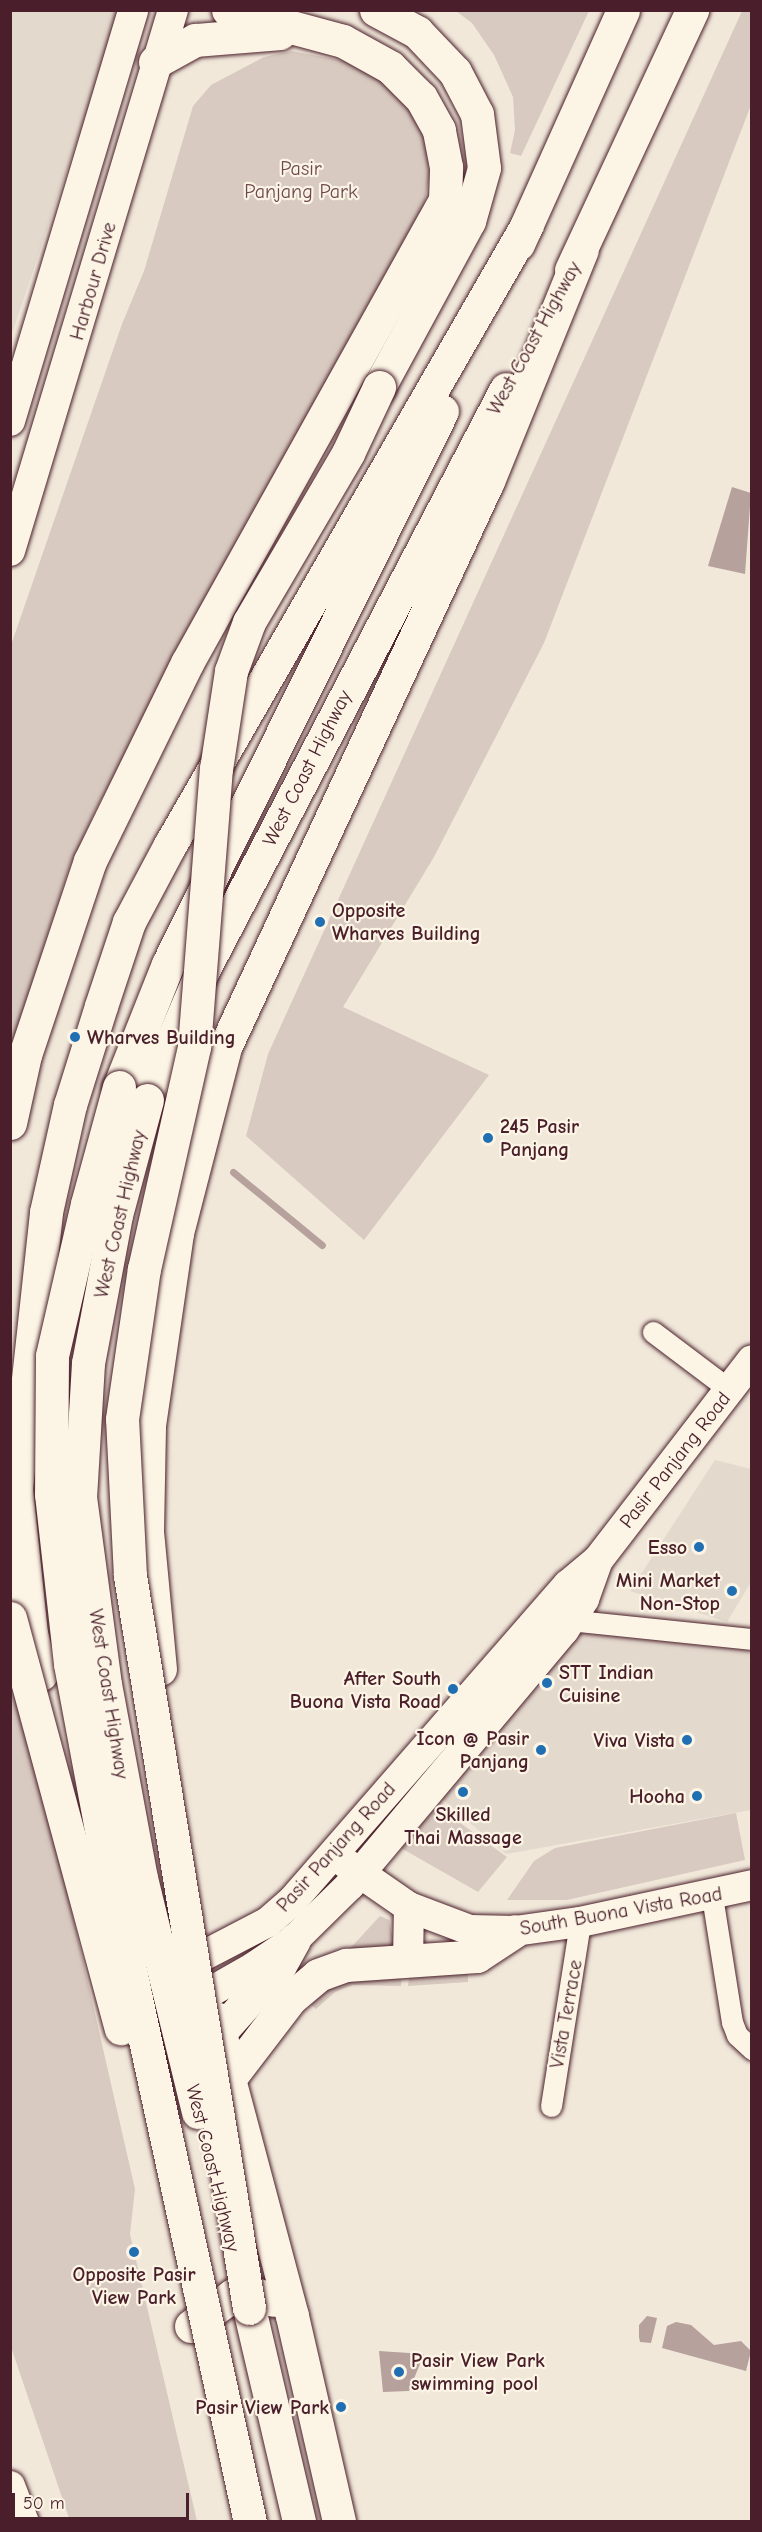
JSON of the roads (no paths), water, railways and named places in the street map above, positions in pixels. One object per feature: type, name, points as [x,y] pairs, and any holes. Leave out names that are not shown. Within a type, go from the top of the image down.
[{"type":"main road","name":"Harbour Drive","points":[[10,420],[133,10]]},
{"type":"main road","name":"Harbour Drive","points":[[10,551],[95,279],[155,62],[174,10]]},
{"type":"main road","points":[[228,10],[343,41],[390,67],[421,98],[439,130],[446,167],[445,200],[366,378],[348,453],[249,622],[231,671],[216,769],[194,1047],[144,1269],[122,1419],[130,1576],[249,2308]]},
{"type":"main road","points":[[10,1123],[25,1055],[90,861],[187,663],[366,378],[470,221],[484,168],[477,114],[455,72],[417,32],[376,10]]},
{"type":"main road","name":"West Coast Highway","points":[[250,2522],[197,2319],[70,1665],[51,1494],[52,1356],[87,1204],[119,1087],[168,964],[416,471],[623,10]]},
{"type":"main road","name":"West Coast Highway","points":[[299,2522],[249,2308],[141,1878],[105,1684],[80,1497],[88,1363],[116,1215],[147,1100],[199,978],[448,495],[582,250],[692,10]]},
{"type":"main road","points":[[155,62],[195,40],[309,31]]},
{"type":"main road","points":[[235,2522],[197,2319],[31,1633],[16,1490],[46,1212],[70,1105],[129,922],[527,225]]},
{"type":"main road","points":[[339,2522],[292,2316],[229,2079],[184,1844],[157,1649],[147,1531],[149,1425],[177,1233],[225,1047],[488,481],[582,250]]},
{"type":"main road","name":"Pasir Panjang Road","points":[[212,1991],[294,1940],[359,1874],[570,1621],[598,1560],[752,1360]]},
{"type":"main road","name":"Pasir Panjang Road","points":[[126,2026],[150,1986],[204,1953],[268,1922],[567,1585],[598,1560]]},
{"type":"main road","points":[[10,1618],[197,2319]]},
{"type":"main road","name":"South Buona Vista Road","points":[[332,1852],[359,1874],[409,1907],[471,1930],[515,1931],[580,1922],[712,1896],[752,1885]]},
{"type":"main road","points":[[408,1962],[409,1907]]},
{"type":"main road","points":[[229,2079],[253,2043],[308,1981],[346,1965],[477,1956],[515,1931]]},
{"type":"main road","points":[[220,2032],[280,1965],[294,1940]]},
{"type":"main road","points":[[113,1968],[150,1986],[212,1991]]},
{"type":"main road","points":[[197,2319],[219,2302],[233,2295],[255,2294],[276,2301],[292,2316]]},
{"type":"main road","points":[[10,2486],[24,2522]]},
{"type":"street","points":[[653,1332],[730,1390]]},
{"type":"street","points":[[540,1616],[752,1639]]},
{"type":"street","points":[[712,1896],[732,2022],[741,2041],[752,2049]]},
{"type":"street","name":"Vista Terrace","points":[[551,2106],[580,1922]]},
{"type":"waterway","points":[[233,1172],[322,1245]]},
{"type":"place","name":"Opposite Wharves Building","points":[[320,922]]},
{"type":"place","name":"Wharves Building","points":[[75,1037]]},
{"type":"place","name":"245 Pasir Panjang","points":[[488,1138]]},
{"type":"place","name":"Esso","points":[[699,1547]]},
{"type":"place","name":"Mini Market Non-Stop","points":[[732,1591]]},
{"type":"place","name":"STT Indian Cuisine","points":[[547,1683]]},
{"type":"place","name":"After South Buona Vista Road","points":[[453,1689]]},
{"type":"place","name":"Viva Vista","points":[[687,1740]]},
{"type":"place","name":"Icon @ Pasir Panjang","points":[[541,1750]]},
{"type":"place","name":"Skilled Thai Massage","points":[[463,1792]]},
{"type":"place","name":"Hooha","points":[[697,1796]]},
{"type":"place","name":"Opposite Pasir View Park","points":[[134,2252]]},
{"type":"place","name":"Pasir View Park swimming pool","points":[[399,2372]]},
{"type":"place","name":"Pasir View Park","points":[[341,2407]]},
{"type":"park label","name":"Pasir Panjang Park","points":[[301,180]]}]
